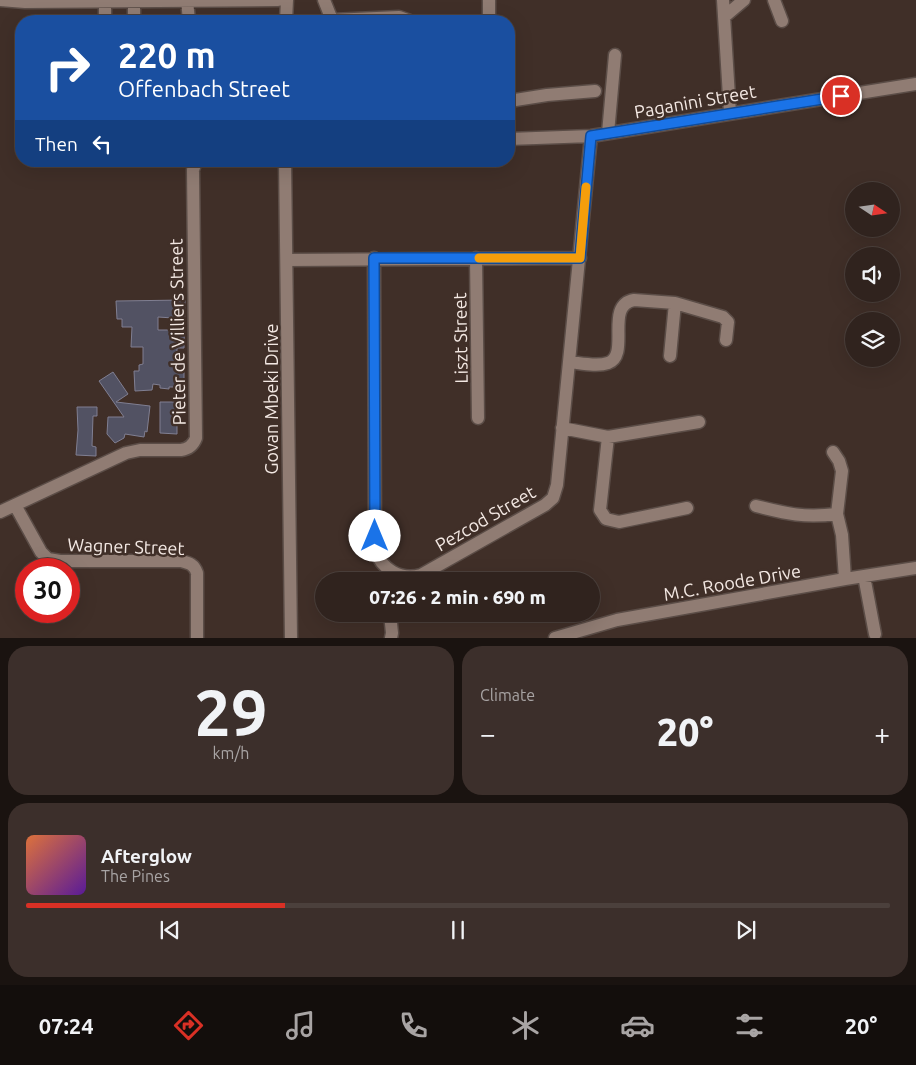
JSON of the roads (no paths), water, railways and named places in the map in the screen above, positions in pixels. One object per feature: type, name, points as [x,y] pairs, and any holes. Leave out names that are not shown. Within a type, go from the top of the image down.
[{"type":"street","points":[[0,0],[25,2],[105,2],[278,0]]},
{"type":"street","points":[[187,0],[188,15]]},
{"type":"street","points":[[286,15],[287,0]]},
{"type":"street","points":[[324,0],[329,15]]},
{"type":"street","points":[[489,0],[489,15]]},
{"type":"street","points":[[723,0],[730,113]]},
{"type":"street","points":[[724,17],[744,0]]},
{"type":"street","points":[[774,0],[782,21]]},
{"type":"street","points":[[134,1],[134,15]]},
{"type":"street","points":[[105,2],[106,15]]},
{"type":"street","points":[[608,134],[615,55]]},
{"type":"street","name":"Paganini Street","points":[[515,139],[608,134],[916,84]]},
{"type":"street","points":[[515,100],[547,95],[595,92]]},
{"type":"street","name":"Pezcod Street","points":[[425,572],[550,501],[555,494],[591,136]]},
{"type":"street","name":"Pieter de Villiers Street","points":[[0,512],[126,454],[140,450],[187,449],[194,443],[196,438],[195,167]]},
{"type":"street","name":"Govan Mbeki Drive","points":[[285,167],[291,638]]},
{"type":"street","name":"Pezcod Street","points":[[374,258],[375,549],[387,572]]},
{"type":"street","name":"Liszt Street","points":[[476,258],[478,418]]},
{"type":"street","points":[[287,260],[580,258]]},
{"type":"street","points":[[569,362],[606,364],[612,362],[617,354],[621,308],[627,301],[634,300],[675,303],[723,317],[728,322],[726,340]]},
{"type":"street","points":[[670,356],[675,303]]},
{"type":"street","points":[[562,428],[608,437],[698,422]]},
{"type":"street","points":[[608,437],[600,510],[606,519],[619,522],[687,508]]},
{"type":"street","points":[[832,452],[839,461],[842,471],[838,514],[842,535],[845,579]]},
{"type":"street","name":"Wagner Street","points":[[15,505],[40,552],[48,559],[60,561],[181,561],[192,564],[197,573],[197,638]]},
{"type":"street","points":[[756,506],[796,515],[838,514]]},
{"type":"street","name":"M.C. Roode Drive","points":[[556,638],[617,620],[916,568]]},
{"type":"street","points":[[864,576],[875,634]]},
{"type":"street","points":[[390,638],[392,633],[391,622]]}]
